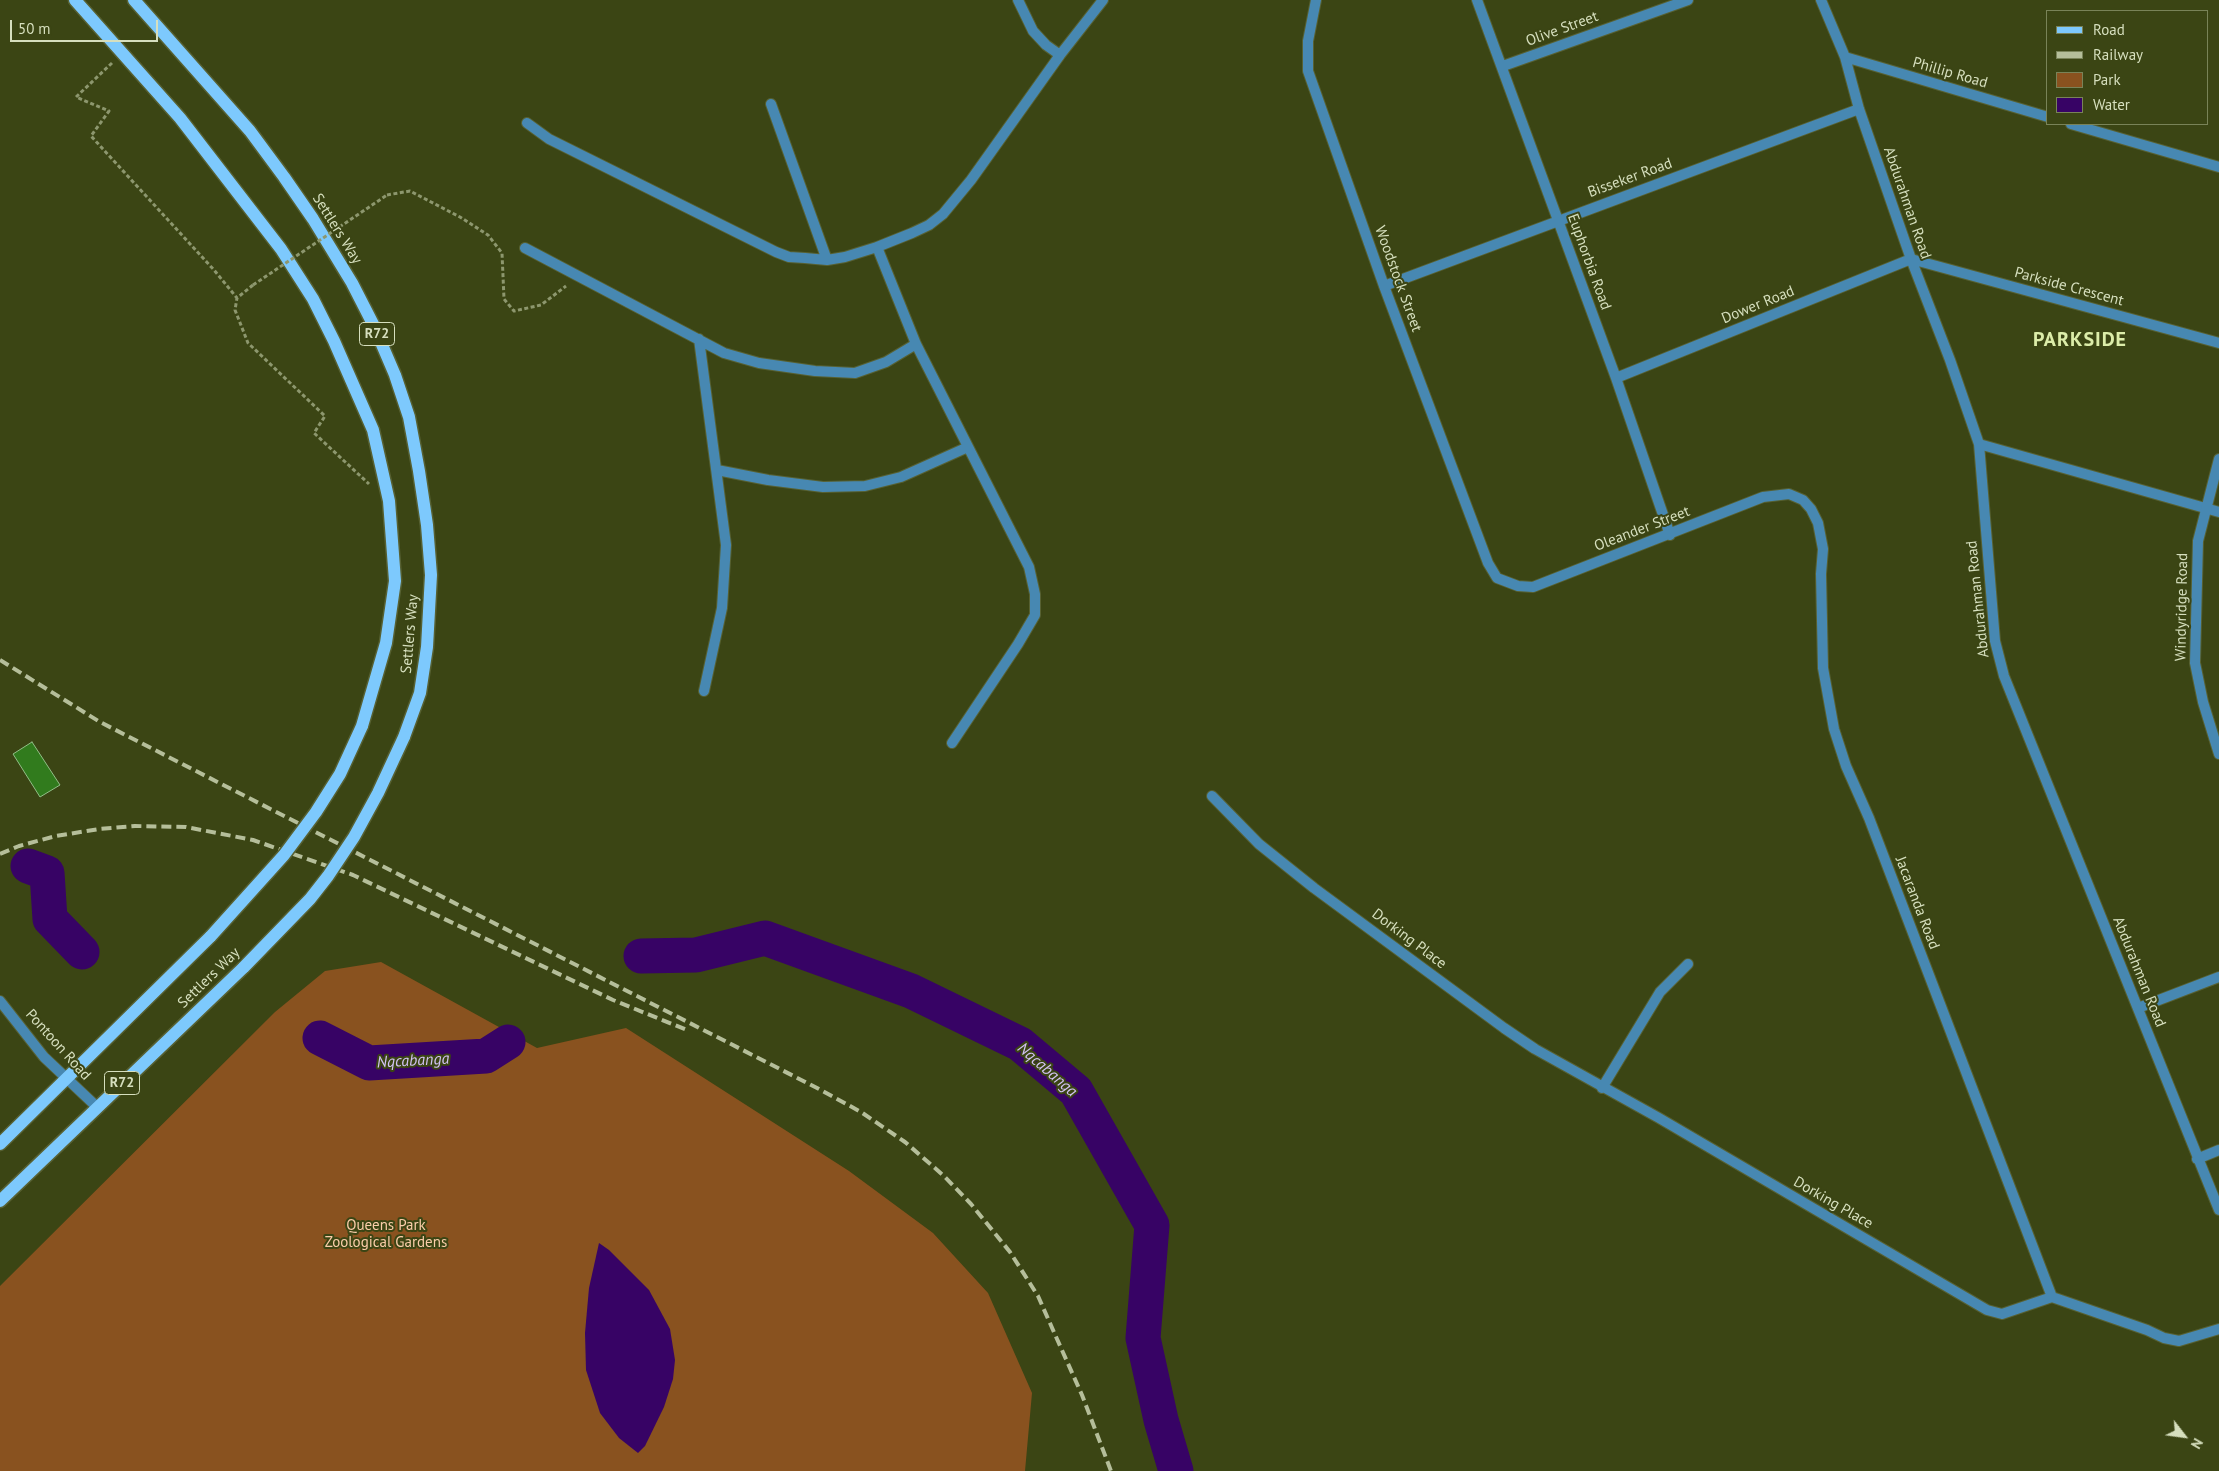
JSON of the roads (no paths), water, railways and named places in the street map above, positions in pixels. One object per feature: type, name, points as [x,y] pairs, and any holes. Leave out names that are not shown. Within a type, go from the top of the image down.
[{"type":"main road","name":"Settlers Way","points":[[0,1144],[211,936],[284,855],[316,812],[340,774],[362,726],[386,643],[396,581],[389,501],[373,430],[355,384],[313,299],[281,249],[198,141],[124,53],[75,0]]},
{"type":"main road","name":"Settlers Way","points":[[0,1201],[244,967],[310,899],[328,876],[358,830],[404,738],[420,693],[426,647],[431,575],[428,525],[409,417],[395,375],[374,326],[352,283],[284,176],[239,118],[134,0]]},
{"type":"street","points":[[1018,0],[1033,31],[1060,55]]},
{"type":"street","points":[[527,122],[549,138],[776,252],[789,257],[827,260],[845,257],[877,247],[929,225],[948,209],[1102,0]]},
{"type":"street","name":"Woodstock Street","points":[[1316,0],[1308,41],[1308,71],[1384,286],[1488,563]]},
{"type":"street","name":"Euphorbia Road","points":[[1478,0],[1616,378],[1670,535]]},
{"type":"street","name":"Olive Street","points":[[1503,66],[1688,0]]},
{"type":"street","name":"Abdurahman Road","points":[[1821,0],[1845,58],[1859,109],[1911,259],[1950,360],[1979,444],[1995,642],[2004,676],[2219,1210]]},
{"type":"street","name":"Phillip Road","points":[[1845,58],[2046,116]]},
{"type":"street","points":[[771,104],[827,260]]},
{"type":"street","name":"Bisseker Road","points":[[1384,286],[1859,109]]},
{"type":"street","points":[[2074,125],[2219,167]]},
{"type":"street","points":[[877,247],[916,344],[1029,567],[1035,594],[1034,616],[952,743]]},
{"type":"street","points":[[525,248],[724,353],[759,363],[815,371],[855,373],[886,362],[916,344]]},
{"type":"street","name":"Parkside Crescent","points":[[1911,259],[2219,343]]},
{"type":"street","name":"Dower Road","points":[[1616,378],[1911,259]]},
{"type":"street","points":[[699,339],[726,545],[722,608],[704,691]]},
{"type":"street","points":[[1979,444],[2219,512]]},
{"type":"street","points":[[717,470],[768,480],[823,487],[864,486],[901,477],[968,447]]},
{"type":"street","name":"Windyridge Road","points":[[2219,459],[2198,540],[2195,663],[2203,702],[2219,754]]},
{"type":"street","name":"Oleander Street","points":[[1488,563],[1497,578],[1518,586],[1533,587],[1763,497],[1789,494],[1803,500],[1810,509]]},
{"type":"street","name":"Jacaranda Road","points":[[1810,509],[1818,523],[1823,549],[1821,574],[1823,668],[1834,729],[1846,766],[1869,818],[2052,1297]]},
{"type":"street","name":"Dorking Place","points":[[1212,796],[1259,844],[1314,888],[1535,1049],[1602,1088],[1659,1118],[1987,1310],[2002,1314],[2052,1297]]},
{"type":"street","points":[[1602,1088],[1660,992],[1688,964]]},
{"type":"street","points":[[2138,1008],[2219,977]]},
{"type":"street","name":"Pontoon Road","points":[[0,1001],[44,1057],[66,1080],[97,1107]]},
{"type":"street","points":[[2197,1159],[2219,1150]]},
{"type":"street","points":[[2052,1297],[2147,1330],[2164,1338],[2178,1341],[2219,1329]]},
{"type":"water","points":[[599,1243],[609,1250],[649,1290],[670,1329],[675,1360],[673,1379],[664,1407],[645,1446],[638,1453],[619,1438],[600,1413],[586,1370],[585,1333],[589,1288]]},
{"type":"waterway","name":"Nqcabanga","points":[[28,866],[47,873],[50,919],[82,952]]},
{"type":"waterway","name":"Nqcabanga","points":[[641,956],[696,955],[765,938],[911,991],[1020,1044],[1076,1091],[1152,1225],[1143,1338],[1161,1420],[1176,1471]]},
{"type":"waterway","name":"Nqcabanga","points":[[320,1038],[369,1063],[486,1056],[508,1042]]},
{"type":"railway","points":[[0,660],[100,722],[819,1089],[861,1112],[905,1142],[944,1176],[971,1204],[1010,1252],[1038,1296],[1082,1395],[1111,1471]]},
{"type":"railway","points":[[0,854],[19,846],[56,836],[99,829],[135,826],[186,827],[253,840],[353,875],[613,1000],[687,1030]]},
{"type":"district","name":"PARKSIDE","points":[[2080,340]]},
{"type":"park label","name":"Queens Park Zoological Gardens","points":[[386,1234]]}]
